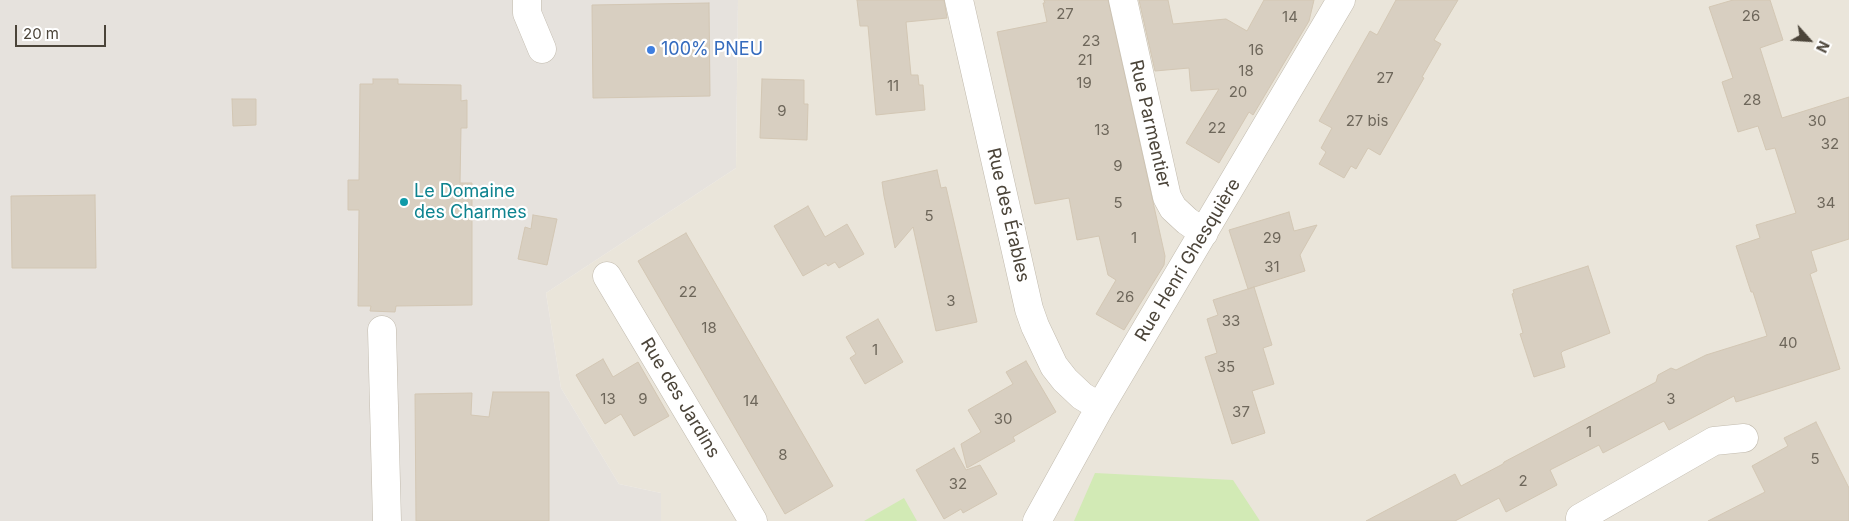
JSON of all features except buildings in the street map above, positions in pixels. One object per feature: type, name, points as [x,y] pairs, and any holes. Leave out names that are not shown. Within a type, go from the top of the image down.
[{"type":"street","points":[[527,0],[527,13],[542,49]]},
{"type":"street","name":"Rue des Érables","points":[[959,0],[1029,308],[1035,326],[1054,366],[1064,380],[1082,396],[1100,407]]},
{"type":"street","name":"Rue Parmentier","points":[[1123,0],[1167,197],[1173,208],[1204,233]]},
{"type":"street","name":"Rue Henri Ghesquière","points":[[1037,521],[1100,407],[1341,0]]},
{"type":"street","name":"Rue des Jardins","points":[[607,276],[753,521]]},
{"type":"street","points":[[382,330],[387,521]]},
{"type":"street","points":[[1582,521],[1580,518],[1714,441],[1744,438]]},
{"type":"shaded area","points":[[0,0],[738,0],[736,168],[546,293],[561,388],[619,484],[661,493],[661,521],[0,521]]},
{"type":"shaded area","points":[[738,0],[1849,0],[1849,521],[661,521],[661,493],[619,484],[561,388],[546,293],[736,168]]},
{"type":"green space","points":[[1095,473],[1233,480],[1260,521],[1074,521]]},
{"type":"green space","points":[[904,498],[917,521],[864,521]]},
{"type":"place","name":"100% PNEU","points":[[651,50]]},
{"type":"place","name":"Le Domaine des Charmes","points":[[404,202]]}]
